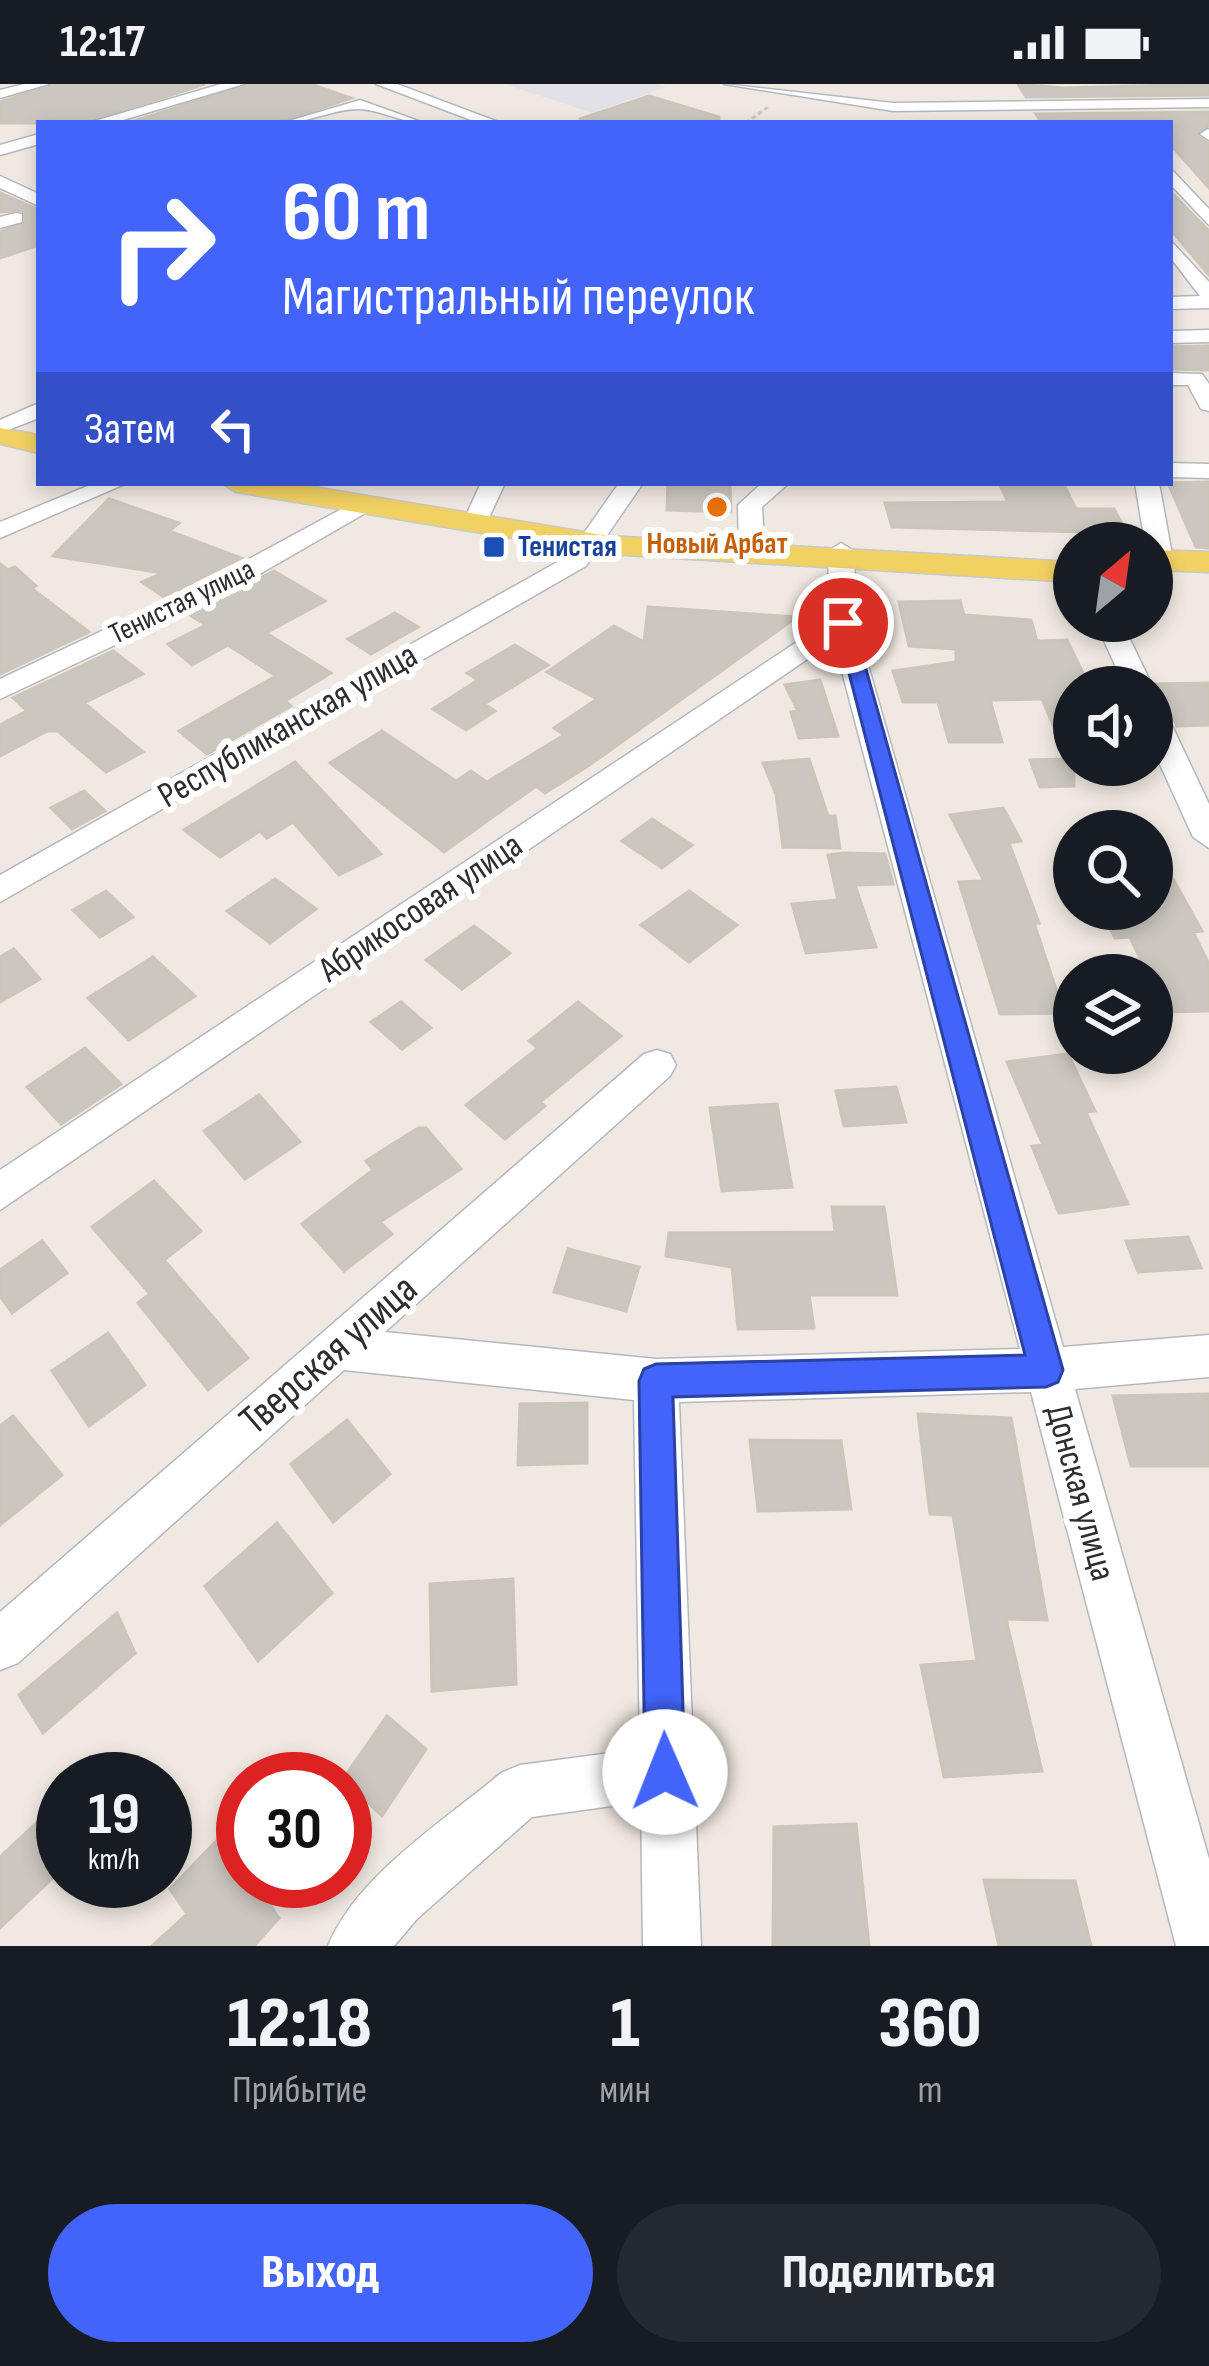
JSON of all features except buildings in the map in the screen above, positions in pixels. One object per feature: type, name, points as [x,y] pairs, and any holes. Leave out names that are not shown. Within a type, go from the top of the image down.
[{"type":"main road","points":[[1,430],[36,434]]},
{"type":"main road","points":[[1,430],[36,443]]},
{"type":"main road","points":[[252,486],[476,520]]},
{"type":"main road","points":[[307,486],[588,546],[752,550],[1053,571]]},
{"type":"main road","points":[[841,556],[1053,557]]},
{"type":"main road","points":[[1173,563],[1209,562]]},
{"type":"main road","points":[[1173,567],[1209,574]]},
{"type":"street","points":[[0,94],[42,84]]},
{"type":"street","points":[[110,120],[237,84]]},
{"type":"street","points":[[383,84],[485,120]]},
{"type":"street","points":[[731,84],[830,109]]},
{"type":"street","points":[[1095,84],[1125,120]]},
{"type":"street","points":[[749,89],[786,109],[795,101],[830,109],[1209,103]]},
{"type":"street","points":[[301,120],[360,104],[407,120]]},
{"type":"street","points":[[341,120],[376,110]]},
{"type":"street","points":[[0,150],[36,140]]},
{"type":"street","points":[[0,181],[36,199]]},
{"type":"street","points":[[1177,185],[1209,191]]},
{"type":"street","points":[[1177,185],[1209,220]]},
{"type":"street","points":[[1173,250],[1207,303]]},
{"type":"street","points":[[1173,303],[1207,303]]},
{"type":"street","points":[[1173,337],[1209,336]]},
{"type":"street","points":[[1173,379],[1195,378],[1209,404]]},
{"type":"street","points":[[1,430],[36,412]]},
{"type":"street","points":[[1173,470],[1209,471]]},
{"type":"street","points":[[0,531],[108,486]]},
{"type":"street","points":[[476,520],[492,486]]},
{"type":"street","points":[[588,546],[630,486]]},
{"type":"street","points":[[752,550],[749,505],[773,486]]},
{"type":"street","points":[[1147,486],[1151,522]]},
{"type":"street","name":"Тенистая улица","points":[[0,690],[221,585],[360,506]]},
{"type":"street","name":"Республиканская улица","points":[[0,890],[588,546]]},
{"type":"street","name":"Донская улица","points":[[841,556],[843,623],[1205,1946]]},
{"type":"street","name":"Абрикосовая улица","points":[[0,1192],[843,623]]},
{"type":"street","points":[[1173,760],[1209,837]]},
{"type":"street","name":"Тверская улица","points":[[0,1645],[657,1065]]},
{"type":"street","points":[[337,1348],[656,1381],[1046,1370],[1209,1356]]},
{"type":"street","points":[[656,1381],[672,1946]]},
{"type":"street","points":[[357,1946],[397,1899],[520,1792],[665,1772]]},
{"type":"shaded area","points":[[504,84],[655,84],[666,87],[593,113]]},
{"type":"place","name":"Новый Арбат","points":[[717,507]]},
{"type":"place","name":"Тенистая","points":[[494,547]]},
{"type":"route","points":[[665,1772],[656,1381],[1046,1370],[843,623]]}]
